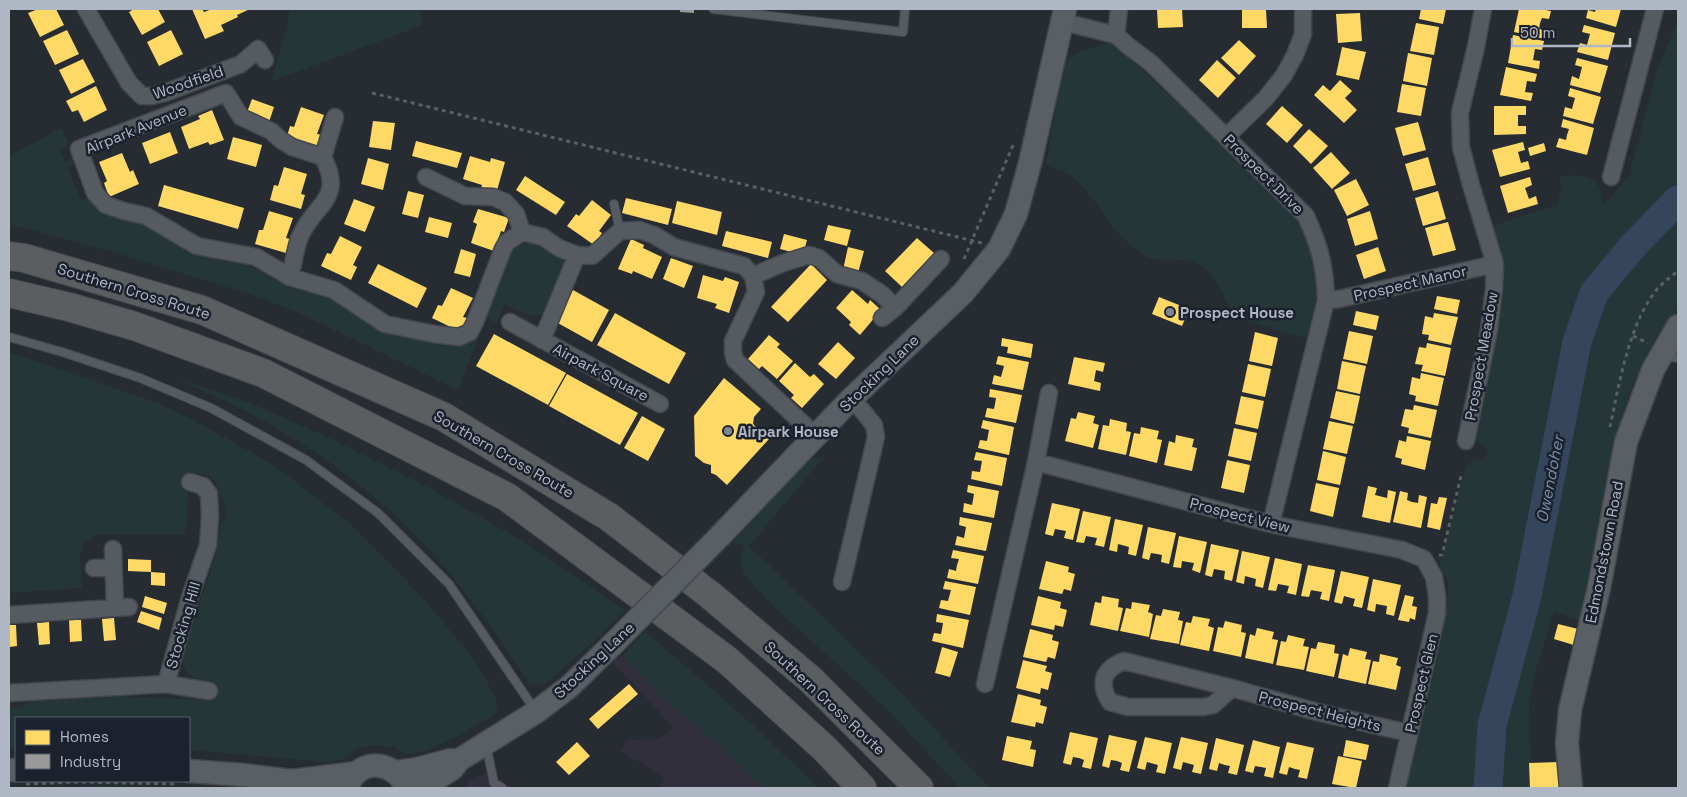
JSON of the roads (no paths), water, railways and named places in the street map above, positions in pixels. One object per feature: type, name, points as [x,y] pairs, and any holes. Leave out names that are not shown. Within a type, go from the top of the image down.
[{"type":"highway","name":"Southern Cross Route","points":[[9,256],[24,258],[202,310],[444,417],[609,517],[695,583],[810,679],[919,788]]},
{"type":"highway","points":[[9,293],[69,307],[134,326],[263,374],[507,497],[727,660],[826,749],[862,788]]},
{"type":"main road","name":"Stocking Lane","points":[[422,788],[452,769],[459,760],[536,712],[569,687],[720,536],[852,398],[963,292],[999,249],[1016,214],[1028,171],[1064,16]]},
{"type":"main road","name":"Edmondstown Road","points":[[1571,788],[1567,743],[1570,710],[1599,588],[1626,442],[1653,370],[1670,357],[1678,326]]},
{"type":"main road","name":"Stocking Lane","points":[[190,778],[244,775],[301,785],[351,781],[365,768],[376,766],[386,767],[401,780],[417,770],[449,760],[459,760]]},
{"type":"street","name":"Woodfield","points":[[86,9],[129,83],[142,96],[152,96],[167,92],[241,64],[258,49],[265,60]]},
{"type":"street","points":[[1116,35],[1120,9]]},
{"type":"street","points":[[1227,136],[1266,98],[1284,75],[1295,55],[1303,34],[1303,9]]},
{"type":"street","name":"Prospect Meadow","points":[[1466,441],[1488,330],[1494,289],[1495,264],[1471,185],[1462,147],[1460,114],[1483,9]]},
{"type":"street","points":[[1612,177],[1655,9]]},
{"type":"street","name":"Prospect Drive","points":[[1064,16],[1116,35],[1151,63],[1306,216],[1318,241],[1325,274],[1326,300],[1272,524]]},
{"type":"street","name":"Airpark Avenue","points":[[323,157],[292,146],[281,140],[271,131],[241,117],[226,93],[79,149],[95,193],[106,205],[146,216],[197,246],[256,257],[290,277],[334,290],[384,324],[434,334],[460,337],[470,332],[503,249],[507,242],[522,232]]},
{"type":"street","points":[[290,277],[299,239],[311,217],[326,201],[332,183],[323,157],[335,117]]},
{"type":"street","points":[[426,177],[465,196],[493,198],[505,202],[516,214],[522,232],[543,237],[559,248],[577,255],[592,256],[620,231],[639,230],[654,235],[674,247],[744,266],[753,276],[756,292],[733,341],[735,360],[816,436]]},
{"type":"street","name":"Airpark Square","points":[[542,340],[577,255]]},
{"type":"street","points":[[753,276],[783,263],[809,255],[819,258],[837,274],[862,281],[883,296],[889,313],[941,259]]},
{"type":"street","name":"Prospect Manor","points":[[1326,300],[1338,299],[1495,264]]},
{"type":"street","name":"Airpark Square","points":[[510,322],[660,404]]},
{"type":"street","points":[[985,684],[1036,462],[1049,393]]},
{"type":"street","points":[[842,582],[876,437],[874,426],[852,398]]},
{"type":"street","name":"Prospect View","points":[[1036,462],[1272,524],[1402,550],[1424,559],[1434,577]]},
{"type":"street","name":"Stocking Hill","points":[[9,692],[166,684],[190,597],[208,545],[217,511],[209,494],[202,486],[190,482]]},
{"type":"street","points":[[9,615],[122,607],[114,568],[113,549]]},
{"type":"street","points":[[94,568],[114,568]]},
{"type":"street","name":"Prospect Glen","points":[[1397,788],[1437,614],[1434,577]]},
{"type":"street","name":"Prospect Heights","points":[[1232,688],[1213,705],[1204,707],[1128,707],[1110,702],[1105,694],[1103,684],[1106,674],[1113,665],[1124,661],[1232,688],[1317,712],[1409,733]]},
{"type":"street","points":[[166,684],[209,692]]},
{"type":"lane","points":[[713,9],[903,32],[905,9]]},
{"type":"lane","points":[[614,204],[620,231]]},
{"type":"lane","points":[[9,336],[140,378],[202,404],[306,460],[378,513],[449,584],[536,712]]},
{"type":"lane","points":[[485,743],[494,783],[502,788]]},
{"type":"waterway","name":"Owendoher","points":[[1488,788],[1492,725],[1527,596],[1577,342],[1594,293],[1633,246],[1678,200]]},
{"type":"place","name":"Prospect House","points":[[1170,312]]},
{"type":"place","name":"Airpark House","points":[[728,431]]}]
